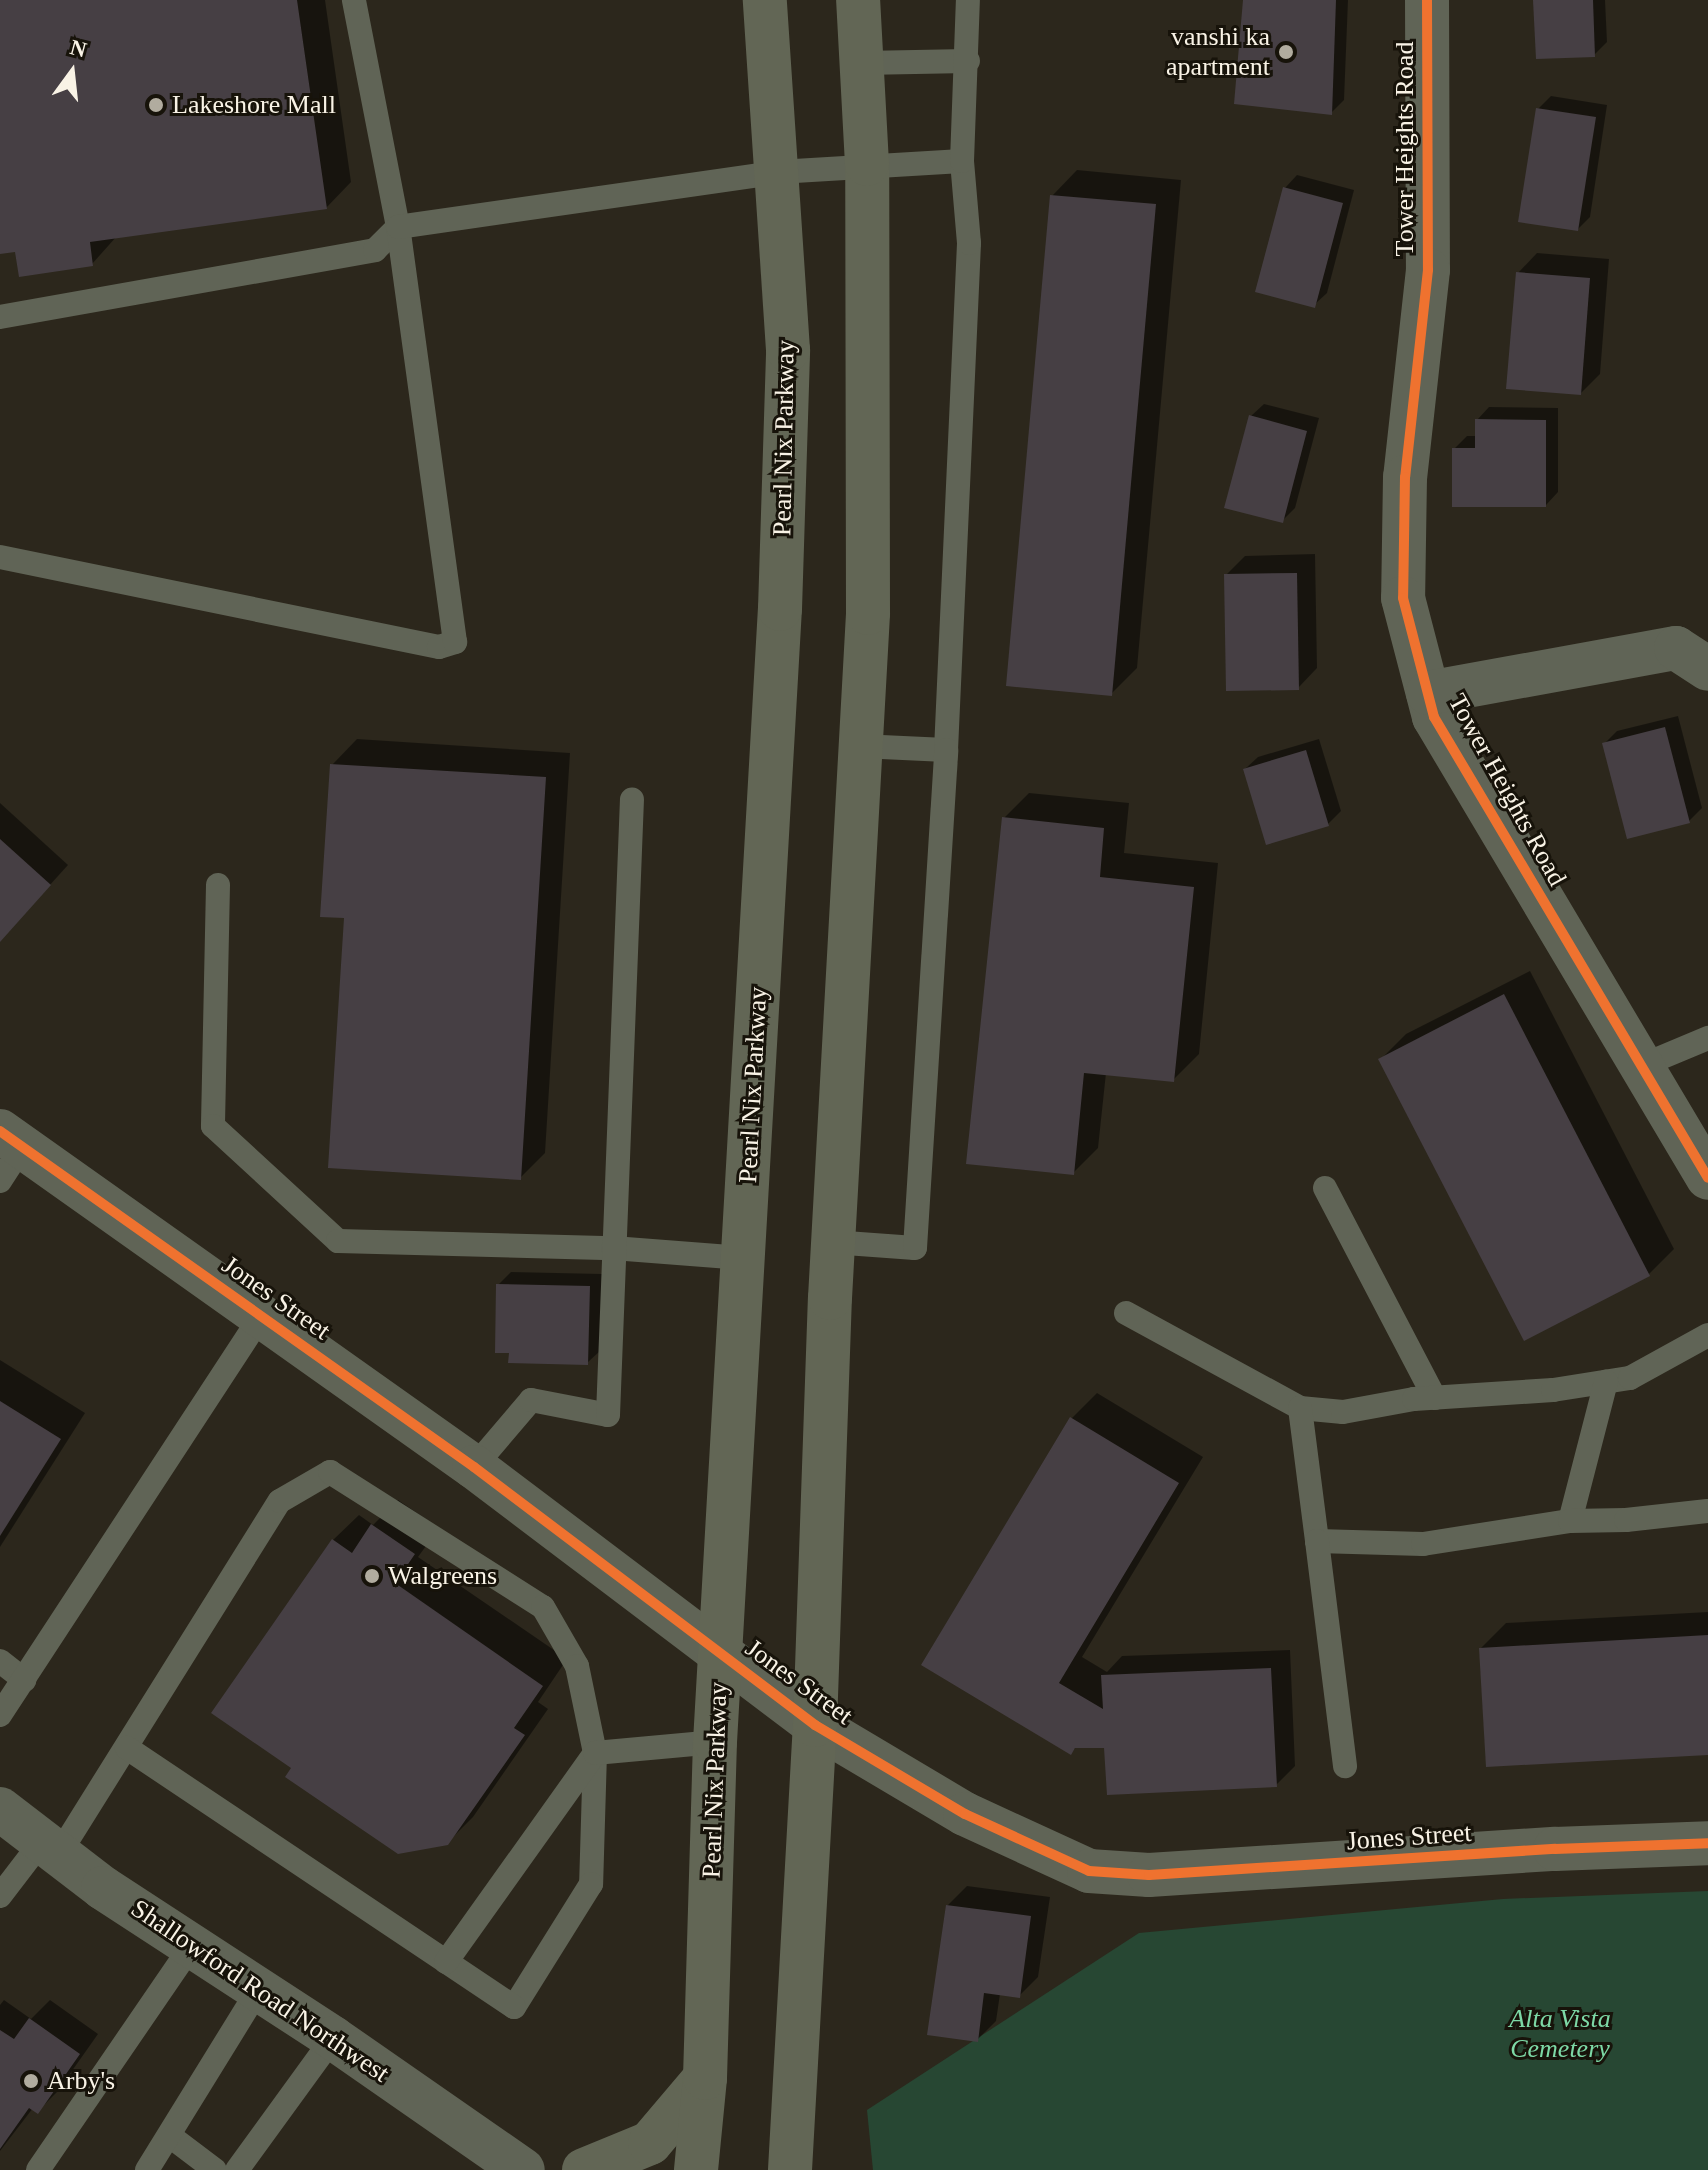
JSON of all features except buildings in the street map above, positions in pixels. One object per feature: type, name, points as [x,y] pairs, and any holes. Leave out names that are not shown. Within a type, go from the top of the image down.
[{"type":"main road","name":"Pearl Nix Parkway","points":[[696,2170],[705,2078],[715,1742],[781,593],[788,350],[765,0]]},
{"type":"main road","points":[[790,2170],[815,1725],[832,1242],[868,613],[867,164],[858,0]]},
{"type":"main road","points":[[584,2170],[650,2143],[705,2078]]},
{"type":"street","name":"Tower Heights Road","points":[[1427,0],[1428,270],[1405,477],[1403,598],[1434,717],[1708,1178]]},
{"type":"street","points":[[1428,693],[1676,648],[1708,669]]},
{"type":"street","name":"Jones Street","points":[[7,1153],[262,1315],[474,1467],[815,1725],[965,1814],[1089,1871],[1149,1875],[1555,1849],[1708,1843]]},
{"type":"street","name":"Shallowford Road Northwest","points":[[0,1809],[50,1847],[523,2170]]},
{"type":"lane","points":[[0,557],[439,647],[455,642],[398,227],[354,0]]},
{"type":"lane","points":[[832,1242],[915,1248],[946,750],[969,243],[962,161],[968,0]]},
{"type":"lane","points":[[862,63],[968,61]]},
{"type":"lane","points":[[0,317],[375,250],[398,227],[778,172],[867,164],[962,161]]},
{"type":"lane","points":[[860,746],[946,750]]},
{"type":"lane","points":[[474,1467],[531,1400],[608,1415],[632,799]]},
{"type":"lane","points":[[218,885],[213,1126],[338,1241],[613,1248],[743,1258]]},
{"type":"lane","points":[[1641,1066],[1708,1038]]},
{"type":"lane","points":[[1325,1188],[1435,1398]]},
{"type":"lane","points":[[1126,1313],[1300,1408],[1343,1412],[1435,1398],[1553,1390],[1630,1378],[1708,1335]]},
{"type":"lane","points":[[0,1715],[262,1315]]},
{"type":"lane","points":[[1570,1521],[1606,1382]]},
{"type":"lane","points":[[1300,1408],[1345,1766]]},
{"type":"lane","points":[[0,1896],[50,1847],[127,1748],[280,1501],[330,1472],[543,1607],[577,1666],[595,1753],[591,1884],[514,2007],[127,1748]]},
{"type":"lane","points":[[1317,1541],[1423,1544],[1570,1521],[1626,1520],[1708,1511]]},
{"type":"lane","points":[[0,1661],[24,1680]]},
{"type":"lane","points":[[446,1962],[595,1753],[715,1742]]},
{"type":"lane","points":[[38,2170],[192,1945]]},
{"type":"lane","points":[[147,2170],[259,1989]]},
{"type":"lane","points":[[237,2170],[333,2038]]},
{"type":"lane","points":[[170,2136],[215,2170]]},
{"type":"green space","name":"Alta Vista Cemetery","points":[[1708,1891],[1708,2170],[873,2170],[867,2110],[1139,1933],[1503,1899]]},
{"type":"cycle path","points":[[1427,0],[1428,270],[1405,477],[1403,598],[1434,717],[1708,1178]]},
{"type":"cycle path","points":[[0,1131],[474,1467],[815,1725],[965,1814],[1089,1871],[1149,1875],[1555,1849],[1708,1843]]},
{"type":"place","name":"vanshi ka apartment","points":[[1286,52]]},
{"type":"place","name":"Lakeshore Mall","points":[[156,105]]},
{"type":"place","name":"Walgreens","points":[[372,1576]]},
{"type":"place","name":"Arby's","points":[[31,2081]]}]
